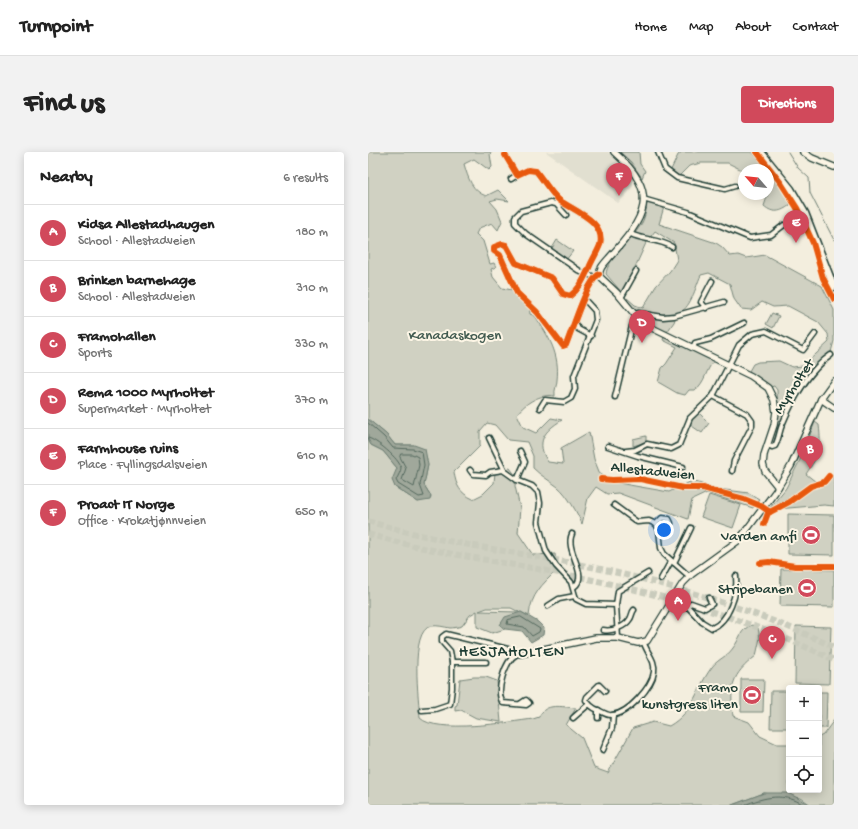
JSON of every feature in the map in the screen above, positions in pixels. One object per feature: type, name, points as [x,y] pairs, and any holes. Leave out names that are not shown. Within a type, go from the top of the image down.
[{"type":"main road","points":[[597,275],[602,266],[631,234],[641,214],[643,199],[640,185],[635,173],[614,152]]},
{"type":"main road","points":[[761,152],[791,189],[805,213],[834,287]]},
{"type":"main road","points":[[803,152],[812,158],[834,167]]},
{"type":"main road","name":"Myrholtet","points":[[597,275],[621,298],[636,316],[654,330],[758,380],[772,394],[776,412],[774,425],[762,460],[766,472]]},
{"type":"main road","points":[[513,651],[545,650],[596,638],[618,638],[638,643],[644,642],[650,638],[672,600],[689,576],[732,547],[777,490],[821,399],[834,381]]},
{"type":"main road","points":[[821,399],[834,408]]},
{"type":"main road","points":[[766,472],[783,480]]},
{"type":"main road","points":[[766,472],[777,490]]},
{"type":"street","points":[[658,152],[665,169],[677,178],[725,189],[735,186]]},
{"type":"street","points":[[505,155],[517,176]]},
{"type":"street","points":[[511,179],[528,170],[536,171],[558,199],[587,217],[597,229],[600,244],[586,273],[578,289],[570,296],[566,296],[560,291],[552,278],[516,263],[506,245],[502,244],[494,247],[494,251],[500,255],[517,292],[537,312],[564,346],[566,345],[584,299],[597,275],[586,273],[581,272],[527,234],[515,223],[515,217],[521,211],[551,203],[556,204],[566,215]]},
{"type":"street","points":[[643,199],[688,212],[750,238],[771,235],[784,225]]},
{"type":"street","points":[[631,234],[651,238],[672,247]]},
{"type":"street","points":[[621,298],[636,271]]},
{"type":"street","points":[[706,308],[701,302],[712,281]]},
{"type":"street","points":[[540,408],[545,400],[564,402],[571,398],[574,392],[574,376],[596,320],[596,314],[592,306],[584,299]]},
{"type":"street","points":[[615,397],[636,316],[641,313],[666,317],[706,308],[724,302]]},
{"type":"street","points":[[575,322],[578,329],[591,336]]},
{"type":"street","points":[[693,348],[695,343],[711,339],[744,323]]},
{"type":"street","name":"Myrholtet","points":[[727,365],[739,345],[747,337],[758,332],[769,332],[803,350],[815,334]]},
{"type":"street","name":"Myrholtet","points":[[767,445],[772,447],[775,446],[782,425],[797,396],[818,365],[831,355]]},
{"type":"street","points":[[626,452],[635,450],[647,444],[668,449],[677,447],[681,442],[690,418],[713,396],[727,365]]},
{"type":"street","points":[[713,396],[747,414],[752,421],[752,426],[734,461],[732,471]]},
{"type":"street","points":[[489,438],[505,471],[517,480],[532,486],[538,492],[540,503],[538,522],[546,551],[574,587],[575,596],[582,603],[616,605]]},
{"type":"street","points":[[608,448],[683,466]]},
{"type":"street","points":[[517,480],[526,462],[520,451]]},
{"type":"street","points":[[470,470],[473,474],[479,475],[486,475],[496,471],[505,471]]},
{"type":"street","points":[[614,505],[637,522],[650,521],[656,524],[659,530],[662,551],[689,576]]},
{"type":"street","points":[[656,524],[662,518],[669,519],[671,523],[665,530]]},
{"type":"street","points":[[661,579],[673,562],[691,528]]},
{"type":"street","points":[[572,534],[569,541],[570,548],[576,559],[579,574],[577,584],[574,587]]},
{"type":"street","points":[[618,638],[616,605],[618,591],[648,573]]},
{"type":"street","points":[[672,600],[686,607],[706,626],[712,628],[717,626],[730,608],[736,587],[736,576]]},
{"type":"street","points":[[548,606],[559,599],[575,596]]},
{"type":"street","points":[[686,607],[691,603],[702,608],[706,608],[712,604],[709,598]]},
{"type":"street","points":[[603,630],[609,631],[618,628],[631,618],[634,610]]},
{"type":"street","points":[[422,710],[435,709],[450,704],[452,688],[452,662],[450,652],[442,642],[442,637],[446,634],[513,651],[512,658],[502,678],[500,700],[504,704],[520,704]]},
{"type":"street","points":[[613,715],[639,699],[653,677],[654,665],[644,642]]},
{"type":"street","points":[[452,662],[486,662]]},
{"type":"street","points":[[588,704],[587,697],[596,688],[600,685],[605,691]]},
{"type":"street","points":[[588,704],[598,710],[613,715]]},
{"type":"street","points":[[573,718],[588,704]]},
{"type":"street","points":[[598,710],[598,718]]},
{"type":"street","points":[[603,750],[612,728],[613,715]]},
{"type":"shaded area","points":[[546,152],[608,152],[625,166],[633,179],[633,186],[618,203]]},
{"type":"green space","name":"Kanadaskogen","points":[[368,152],[492,152],[490,154],[492,167],[489,170],[474,159],[464,164],[467,174],[471,183],[481,194],[486,196],[498,190],[509,201],[497,199],[490,201],[497,209],[502,221],[498,230],[492,223],[479,228],[476,234],[483,241],[490,264],[494,263],[496,267],[491,269],[493,277],[502,288],[512,290],[529,306],[530,314],[535,316],[540,324],[549,339],[555,354],[557,362],[557,382],[555,396],[550,395],[539,397],[524,406],[517,414],[523,427],[536,433],[551,418],[562,420],[550,428],[543,438],[542,449],[548,462],[563,464],[561,448],[589,432],[594,459],[600,474],[618,483],[669,492],[692,481],[718,489],[749,493],[759,499],[753,508],[707,493],[692,500],[688,519],[618,493],[607,494],[596,487],[588,498],[582,524],[565,494],[533,468],[533,456],[527,442],[508,440],[495,425],[487,423],[480,431],[480,446],[454,472],[457,485],[462,492],[473,499],[483,494],[494,483],[495,472],[510,468],[516,476],[515,486],[520,508],[518,533],[533,555],[555,554],[557,570],[538,590],[532,602],[529,616],[521,612],[500,625],[505,629],[492,633],[477,627],[477,611],[470,615],[462,626],[450,628],[431,626],[424,631],[420,640],[417,668],[420,718],[429,723],[441,725],[474,726],[533,719],[539,717],[545,709],[554,706],[576,708],[566,725],[582,738],[594,768],[608,773],[633,728],[653,722],[669,726],[678,720],[690,706],[712,667],[731,651],[742,632],[752,625],[758,628],[760,638],[756,656],[741,669],[734,682],[732,689],[733,716],[749,722],[760,736],[777,744],[786,744],[786,793],[822,793],[822,736],[834,720],[834,805],[811,805],[801,798],[764,793],[732,805],[368,805],[368,439],[371,445],[383,451],[397,468],[395,487],[418,502],[431,496],[424,485],[428,465],[414,445],[395,445],[387,435],[368,419]],"holes":[[[487,608],[511,608],[519,612],[479,611]]]},
{"type":"green space","points":[[620,152],[639,152],[640,164],[645,171],[642,178],[631,162]]},
{"type":"green space","points":[[682,152],[752,152],[762,164],[738,164],[738,168],[728,163],[701,163],[689,166],[676,179],[670,172],[678,155]]},
{"type":"green space","points":[[774,178],[787,195],[790,205],[780,211],[767,209],[764,206],[766,200],[774,200]]},
{"type":"green space","points":[[647,203],[664,207],[659,224],[716,243],[730,256],[738,255],[746,258],[765,255],[822,286],[834,310],[834,341],[831,352],[815,367],[800,388],[780,424],[773,444],[771,443],[778,418],[777,390],[774,386],[771,387],[749,371],[753,364],[758,362],[779,361],[792,367],[803,366],[829,342],[828,334],[818,322],[788,306],[773,307],[762,302],[751,310],[741,309],[734,299],[730,284],[709,273],[701,275],[689,303],[686,308],[677,314],[674,322],[667,332],[656,327],[637,314],[632,309],[627,298],[635,305],[643,308],[656,286],[670,271],[677,260],[674,243],[655,231],[646,243],[623,294],[606,274],[607,268],[615,256],[642,223]]},
{"type":"green space","points":[[557,240],[573,251],[566,260],[551,250]]},
{"type":"green space","points":[[772,313],[779,316],[773,328],[766,324]]},
{"type":"green space","points":[[664,337],[714,361],[698,387],[695,390],[689,390],[685,395],[677,393],[658,382],[662,368],[677,347],[663,340]]},
{"type":"green space","points":[[698,412],[709,423],[702,433],[689,424]]},
{"type":"green space","points":[[815,422],[819,425],[820,446],[814,462],[806,474],[821,486],[834,475],[834,506],[824,505],[777,509],[765,514],[786,488],[800,460]]},
{"type":"green space","points":[[646,436],[646,442],[633,446],[633,439]]},
{"type":"green space","points":[[709,495],[741,505],[733,528],[701,517]]},
{"type":"green space","name":"Varden amfi","points":[[788,514],[834,515],[834,555],[788,554]]},
{"type":"green space","name":"Stripebanen","points":[[781,569],[834,570],[834,607],[780,606]]},
{"type":"green space","points":[[796,626],[831,627],[829,684],[795,683]]},
{"type":"green space","points":[[486,677],[497,681],[501,722],[476,718],[461,710],[455,711],[460,679]]},
{"type":"green space","name":"Framo kunstgress liten","points":[[741,679],[764,679],[763,712],[741,712]]},
{"type":"green space","points":[[771,691],[786,691],[786,728],[770,728]]},
{"type":"green space","points":[[822,692],[827,692],[826,728],[822,728]]},
{"type":"water","points":[[368,419],[387,435],[395,445],[414,445],[425,449],[428,465],[424,485],[431,496],[430,500],[418,502],[395,487],[392,480],[397,468],[383,451],[371,445],[368,439]]},
{"type":"water","points":[[521,612],[538,622],[544,628],[543,635],[531,642],[522,631],[505,629],[500,625],[505,617]]},
{"type":"water","points":[[764,793],[788,793],[811,805],[732,805]]},
{"type":"waterway","points":[[788,152],[798,168],[809,178],[810,193],[834,240]]},
{"type":"tunnel","points":[[368,521],[419,535],[572,563],[673,587],[771,620],[834,647]]},
{"type":"tunnel","points":[[368,534],[441,552],[599,581],[667,598],[702,608],[769,632],[834,660]]},
{"type":"cycle path","points":[[757,152],[781,183],[797,208],[813,243],[823,278],[834,299]]},
{"type":"cycle path","points":[[505,155],[517,175],[528,170],[536,171],[559,200],[594,223],[601,237],[600,245],[579,287],[570,296],[563,294],[552,278],[516,263],[506,245],[502,244],[494,247],[494,251],[500,255],[517,293],[537,312],[563,346],[566,345],[589,286],[599,274]]},
{"type":"cycle path","points":[[764,524],[768,513],[789,502],[811,486],[824,482],[829,476]]},
{"type":"cycle path","name":"Allestadveien","points":[[601,479],[640,479],[683,488],[703,488],[744,499],[761,506],[770,512]]},
{"type":"cycle path","points":[[760,563],[769,562],[795,566],[834,566]]},
{"type":"place","name":"Proact IT Norge","points":[[619,196]]},
{"type":"place","name":"Farmhouse ruins","points":[[796,243]]},
{"type":"place","name":"Rema 1000 Myrholtet","points":[[642,343]]},
{"type":"place","name":"Brinken barnehage","points":[[810,469]]},
{"type":"place","name":"Varden amfi","points":[[811,535]]},
{"type":"place","name":"Stripebanen","points":[[807,588]]},
{"type":"place","name":"Kidsa Allestadhaugen","points":[[678,621]]},
{"type":"place","name":"Framohallen","points":[[772,659]]},
{"type":"place","name":"Framo kunstgress liten","points":[[752,695]]},
{"type":"district","name":"HESJAHOLTEN","points":[[512,650]]}]
